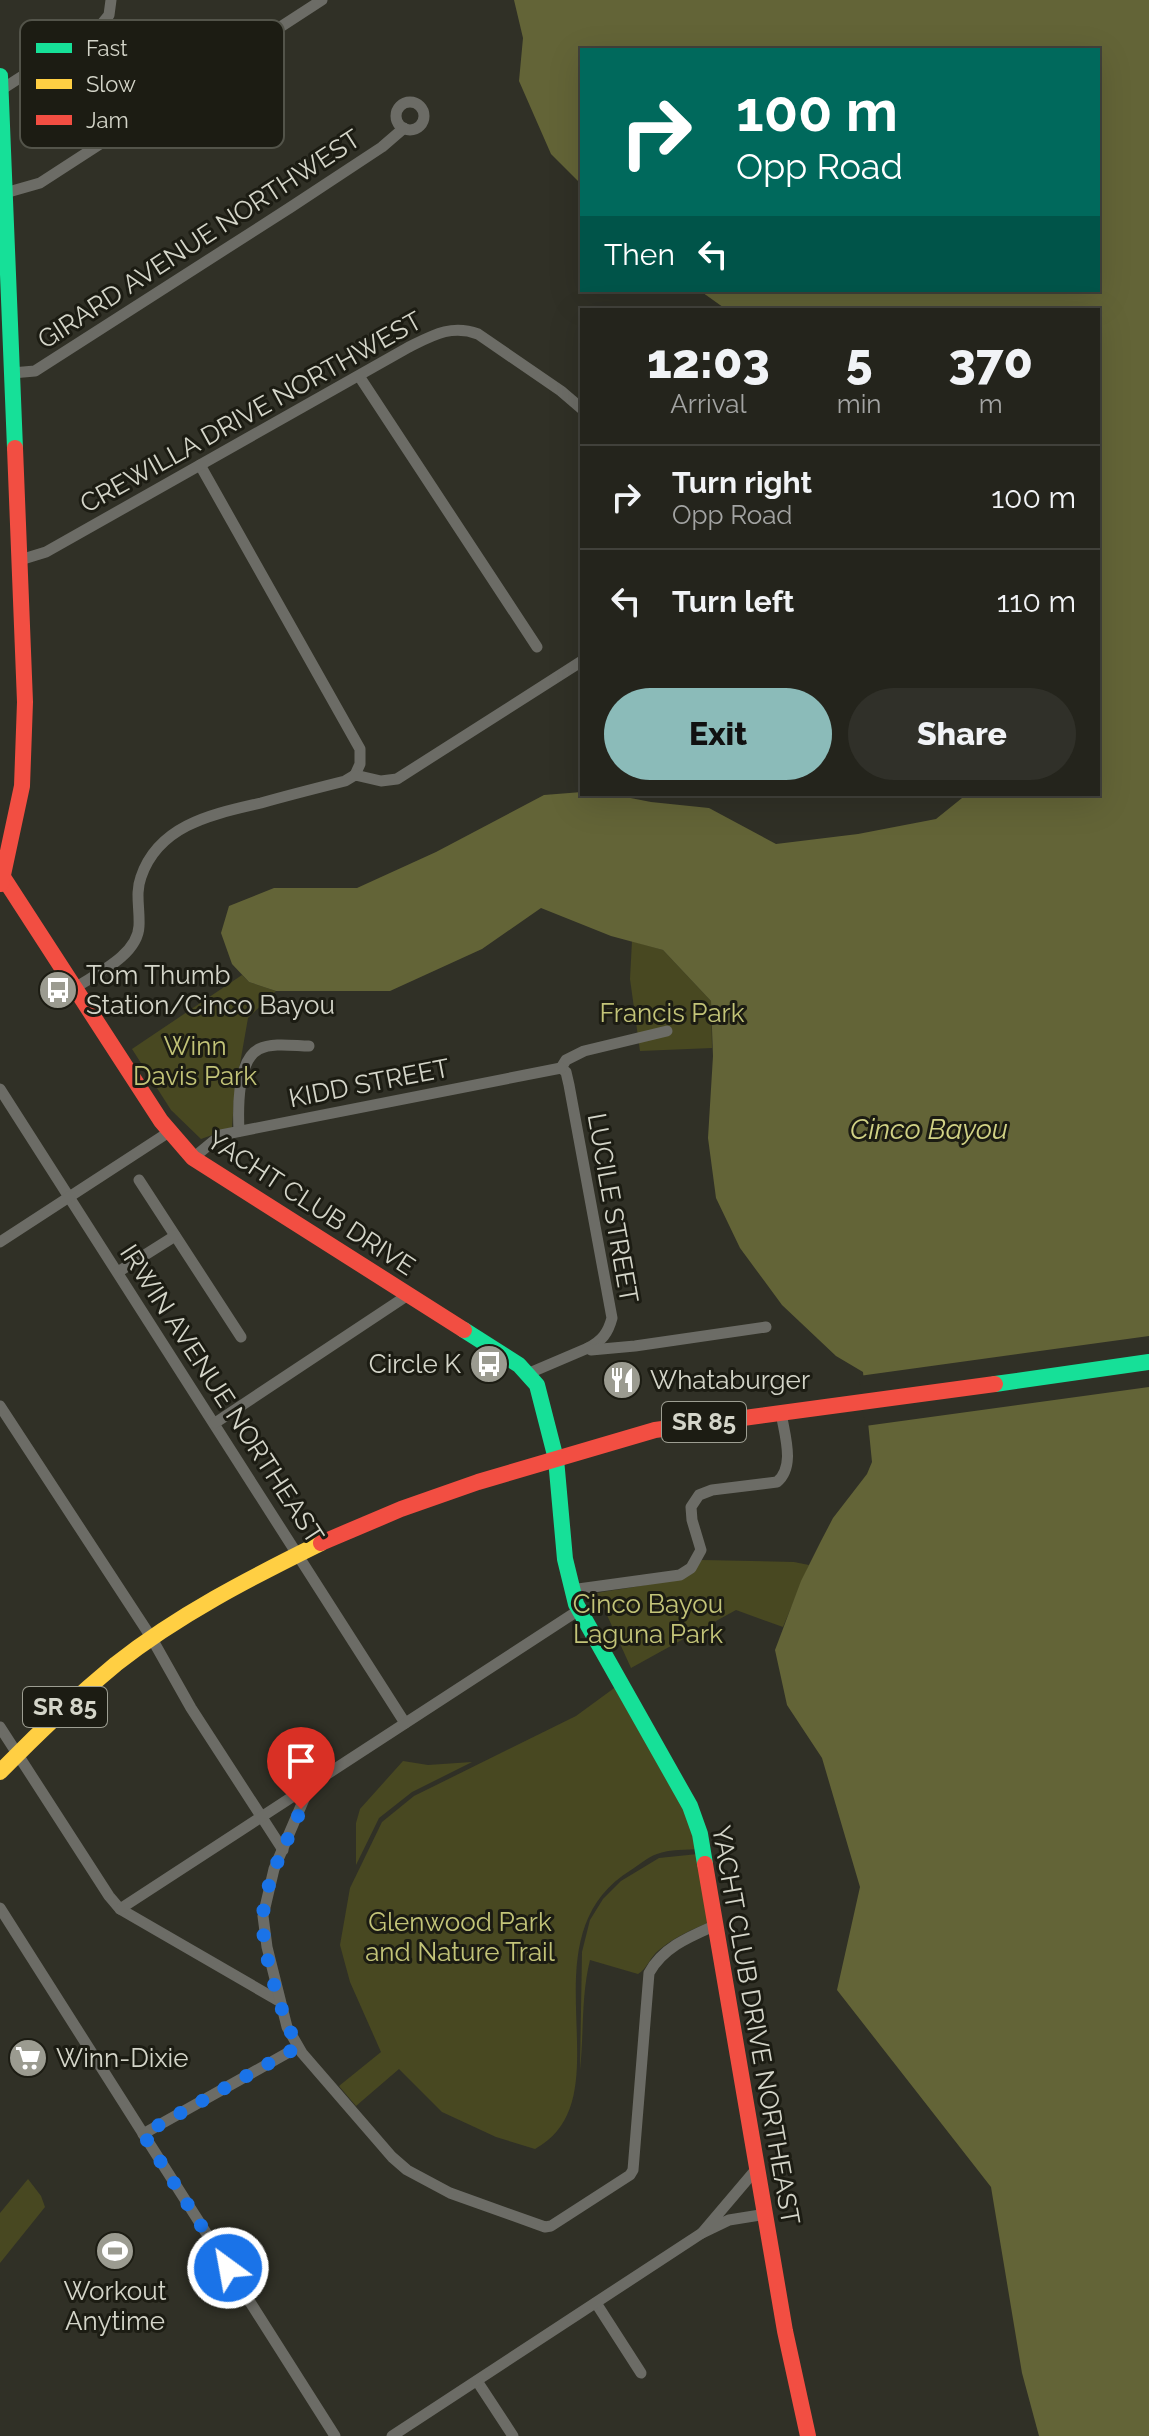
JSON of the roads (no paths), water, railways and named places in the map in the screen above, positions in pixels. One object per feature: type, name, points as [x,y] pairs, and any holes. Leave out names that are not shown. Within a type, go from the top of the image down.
[{"type":"main road","points":[[0,76],[5,193],[3,226],[20,560],[25,744],[22,786],[5,852],[2,883]]},
{"type":"main road","name":"YACHT CLUB DRIVE","points":[[2,883],[169,1132],[193,1158],[519,1365],[537,1385],[556,1459]]},
{"type":"main road","name":"SR 85","points":[[0,1772],[72,1700],[151,1637],[210,1598],[297,1552],[433,1498],[512,1471],[667,1427],[1149,1362]]},
{"type":"main road","name":"YACHT CLUB DRIVE NORTHEAST","points":[[556,1459],[565,1559],[571,1590],[579,1610],[690,1806],[703,1843],[785,2331],[808,2436]]},
{"type":"street","points":[[105,20],[109,15],[111,0]]},
{"type":"street","points":[[284,25],[322,0]]},
{"type":"street","points":[[1,90],[20,78]]},
{"type":"street","name":"GIRARD AVENUE NORTHWEST","points":[[12,373],[35,371],[278,216],[382,147],[404,128]]},
{"type":"street","points":[[5,193],[32,188],[94,148]]},
{"type":"street","name":"CREWILLA DRIVE NORTHWEST","points":[[20,560],[46,552],[447,330],[478,334],[580,407]]},
{"type":"street","points":[[359,376],[537,647]]},
{"type":"street","points":[[75,988],[134,943],[139,931],[138,889],[142,875],[153,854],[177,831],[199,818],[345,781],[355,775],[360,764],[360,749],[200,465]]},
{"type":"street","points":[[355,775],[381,781],[397,779],[580,662]]},
{"type":"street","name":"KIDD STREET","points":[[193,1158],[221,1135],[561,1068],[566,1060],[584,1051],[667,1031]]},
{"type":"street","points":[[239,1131],[240,1087],[250,1056],[269,1046],[309,1046]]},
{"type":"street","name":"LUCILE STREET","points":[[561,1068],[566,1072],[569,1085],[612,1318],[609,1331],[588,1348]]},
{"type":"street","name":"IRWIN AVENUE NORTHEAST","points":[[0,1089],[405,1723]]},
{"type":"street","points":[[0,1242],[169,1132]]},
{"type":"street","points":[[139,1180],[241,1337]]},
{"type":"street","points":[[118,1272],[175,1236]]},
{"type":"street","points":[[215,1423],[408,1295]]},
{"type":"street","points":[[527,1374],[588,1348],[635,1346],[766,1327]]},
{"type":"street","points":[[0,1406],[151,1637],[191,1708],[283,1850]]},
{"type":"street","points":[[571,1590],[680,1575],[691,1568],[701,1550],[691,1507],[699,1495],[712,1490],[777,1482],[785,1476],[789,1466],[781,1412]]},
{"type":"street","points":[[120,1909],[579,1610]]},
{"type":"street","points":[[0,1727],[120,1909],[279,2001]]},
{"type":"street","points":[[310,1785],[274,1869],[263,1916],[287,2027],[298,2047],[392,2157],[407,2170],[450,2193],[530,2222],[551,2226],[630,2175],[633,2170],[649,1973],[654,1963],[668,1950],[716,1925]]},
{"type":"street","points":[[0,1908],[335,2436]]},
{"type":"street","points":[[143,2134],[298,2047]]},
{"type":"street","points":[[702,2233],[758,2167]]},
{"type":"street","points":[[392,2436],[702,2233],[729,2220],[766,2214]]},
{"type":"street","points":[[596,2303],[641,2373]]},
{"type":"street","points":[[477,2381],[513,2436]]},
{"type":"water","name":"Cinco Bayou","points":[[514,0],[1149,0],[1149,2436],[1039,2436],[1022,2373],[991,2187],[837,1990],[860,1887],[822,1758],[787,1705],[775,1650],[801,1581],[821,1541],[872,1462],[863,1372],[836,1356],[782,1305],[740,1248],[716,1198],[708,1138],[713,1056],[711,1001],[663,950],[611,936],[541,908],[482,949],[390,991],[276,991],[249,982],[232,964],[221,933],[229,906],[274,888],[357,888],[436,852],[544,795],[580,792],[580,796],[620,796],[709,808],[776,844],[858,834],[936,819],[965,796],[1100,796],[1100,308],[724,308],[702,292],[1100,292],[1100,48],[580,48],[580,183],[551,154],[519,81],[523,38]]},
{"type":"place","name":"Tom Thumb Station/Cinco Bayou","points":[[58,990]]},
{"type":"place","name":"Circle K","points":[[489,1364]]},
{"type":"place","name":"Whataburger","points":[[622,1380]]},
{"type":"place","name":"Winn-Dixie","points":[[28,2058]]},
{"type":"place","name":"Workout Anytime","points":[[115,2251]]},
{"type":"park label","name":"Francis Park","points":[[672,1013]]},
{"type":"park label","name":"Winn Davis Park","points":[[195,1061]]},
{"type":"park label","name":"Cinco Bayou Laguna Park","points":[[648,1619]]},
{"type":"park label","name":"Glenwood Park and Nature Trail","points":[[460,1937]]}]
